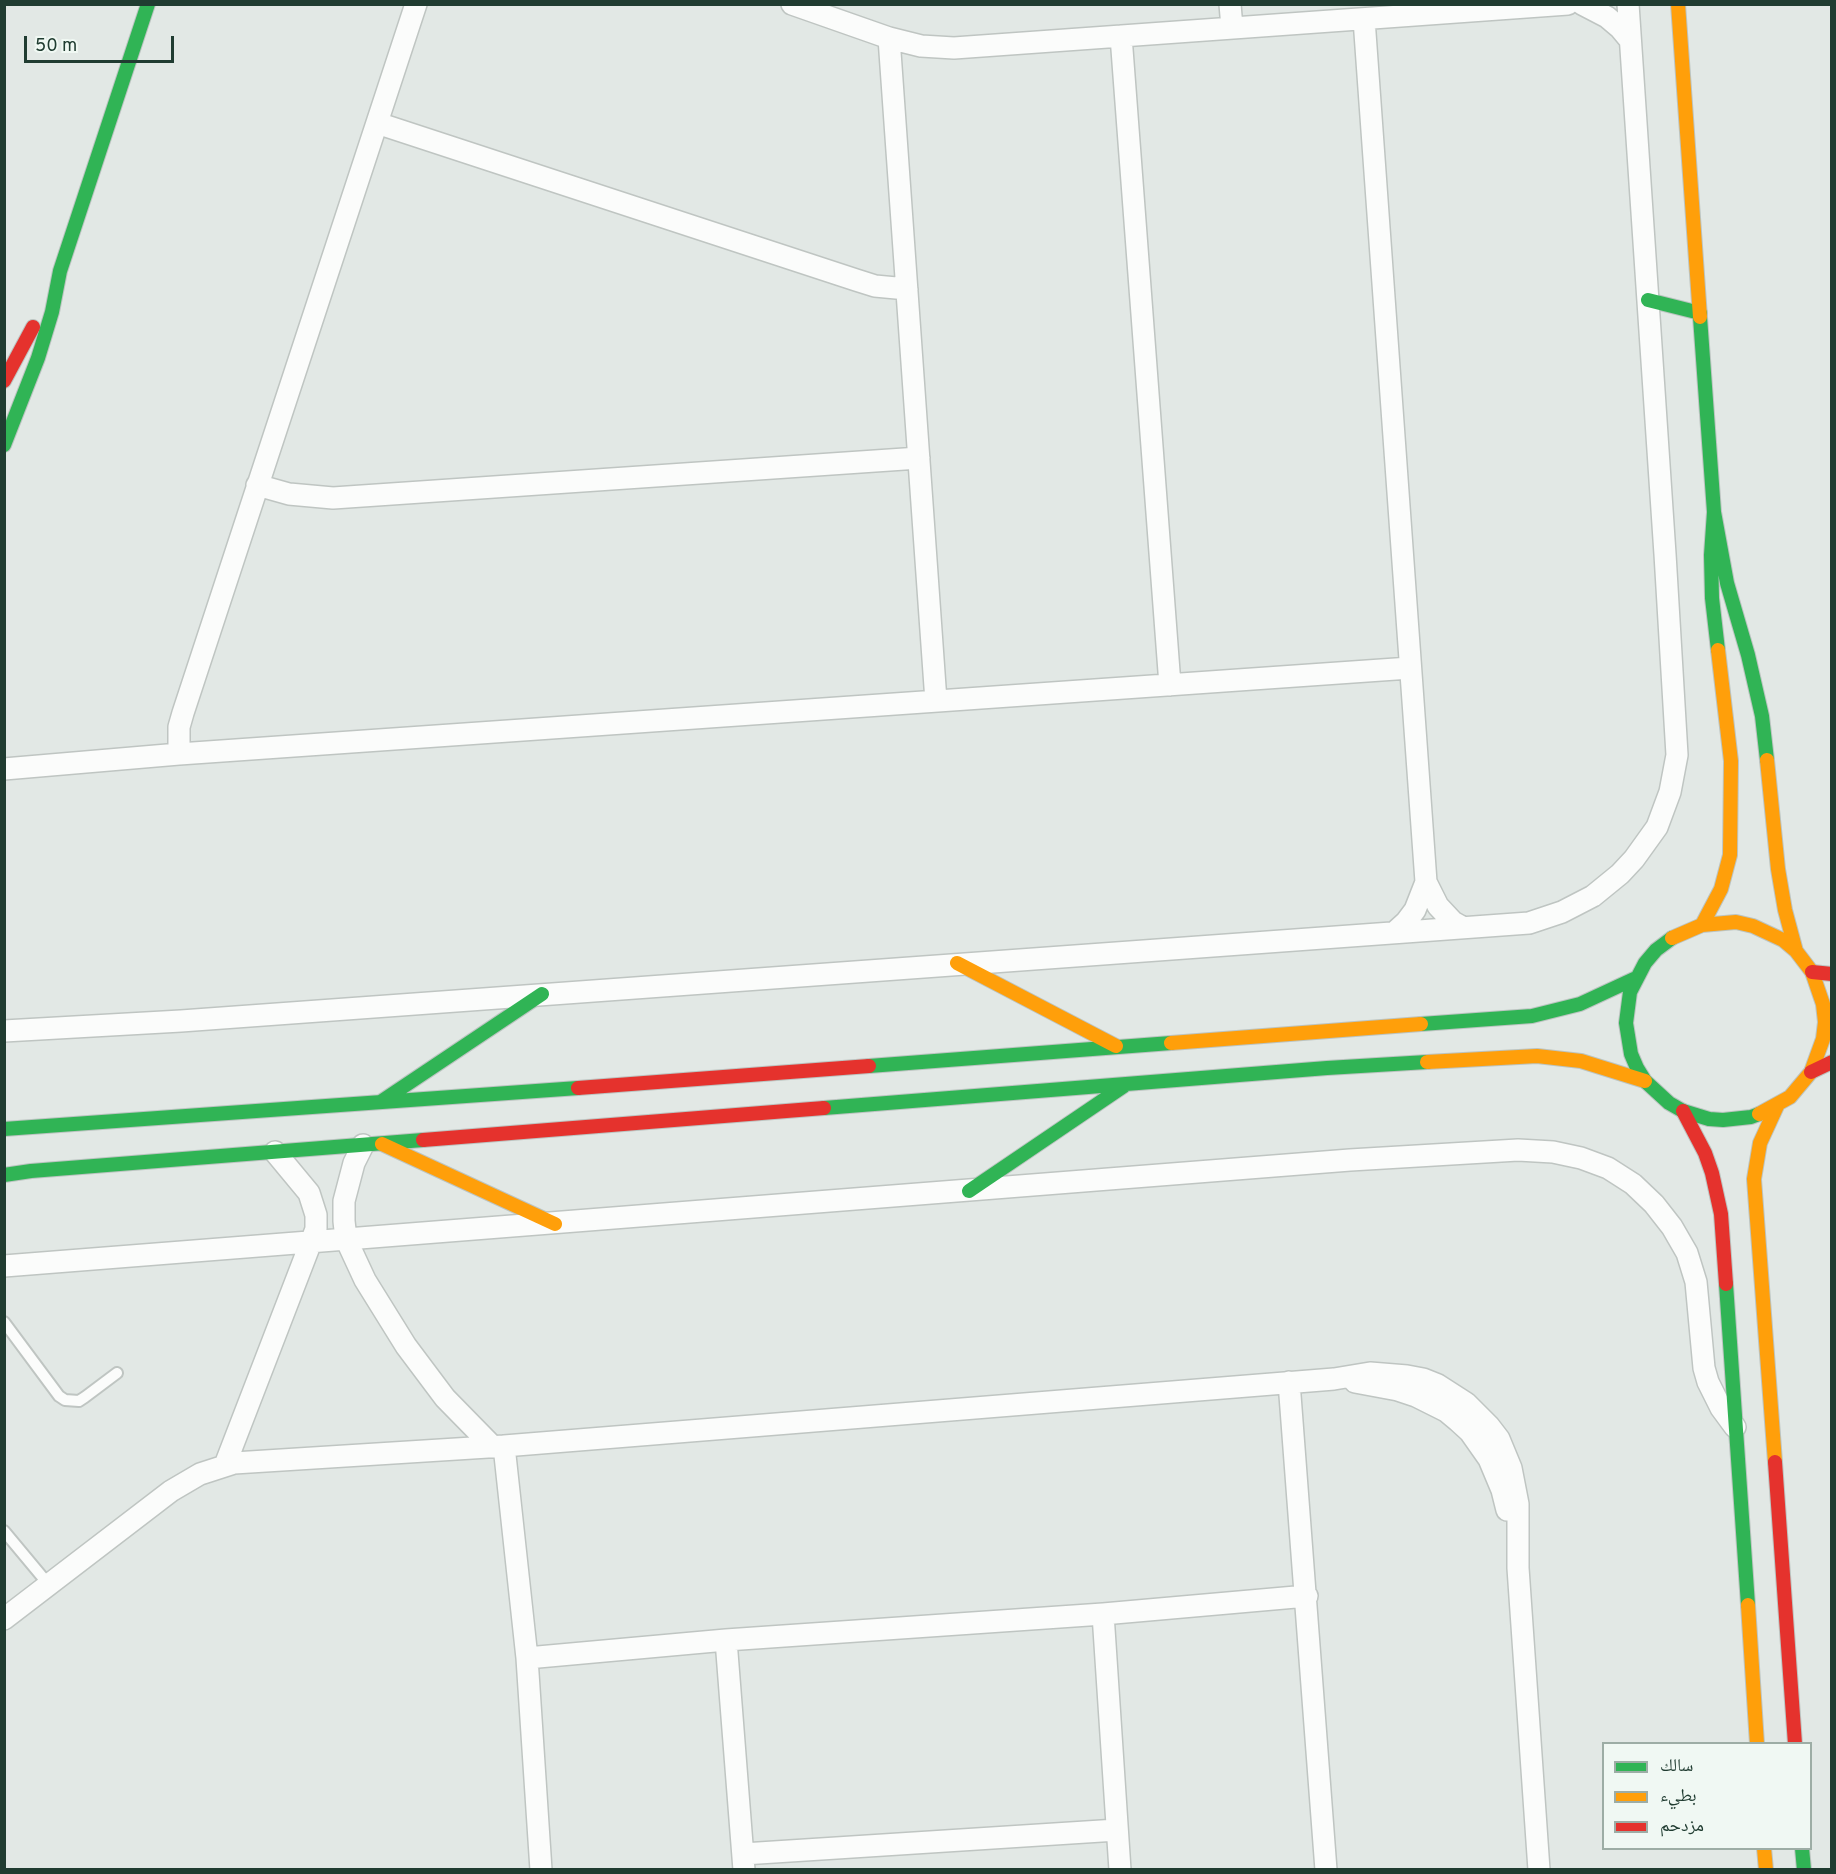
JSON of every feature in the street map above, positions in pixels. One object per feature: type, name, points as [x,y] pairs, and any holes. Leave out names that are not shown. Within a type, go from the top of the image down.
[{"type":"main road","points":[[4,444],[42,347],[60,272],[148,4]]},
{"type":"main road","points":[[1678,4],[1714,512],[1727,583],[1762,716],[1778,869],[1785,910],[1796,951]]},
{"type":"main road","points":[[4,381],[60,272]]},
{"type":"main road","points":[[1648,300],[1700,314]]},
{"type":"main road","points":[[1702,925],[1721,889],[1727,872],[1732,838],[1729,740],[1714,632],[1712,598],[1711,555],[1714,512]]},
{"type":"main road","points":[[1736,922],[1753,926],[1776,936],[1796,951],[1812,972],[1823,1004],[1825,1022],[1821,1048],[1810,1072],[1790,1096],[1777,1106],[1751,1117],[1730,1120],[1710,1119],[1683,1111],[1656,1093],[1645,1081],[1631,1054],[1626,1023],[1628,1000],[1636,978],[1645,963],[1663,944],[1685,930],[1702,925],[1736,922]]},
{"type":"main road","points":[[957,963],[1116,1046]]},
{"type":"main road","points":[[1812,972],[1832,974]]},
{"type":"main road","points":[[4,1129],[380,1103],[1532,1016],[1580,1004],[1636,978]]},
{"type":"main road","points":[[380,1103],[542,994]]},
{"type":"main road","points":[[4,1175],[31,1171],[1328,1068],[1538,1056],[1581,1061],[1645,1081]]},
{"type":"main road","points":[[1810,1072],[1832,1062]]},
{"type":"main road","points":[[969,1191],[1126,1084]]},
{"type":"main road","points":[[1777,1106],[1760,1143],[1754,1188],[1795,1742]]},
{"type":"main road","points":[[1683,1111],[1705,1153],[1721,1214],[1757,1742]]},
{"type":"main road","points":[[371,1144],[555,1224]]},
{"type":"main road","points":[[1764,1850],[1766,1869]]},
{"type":"main road","points":[[1802,1850],[1804,1869]]},
{"type":"street","points":[[179,754],[179,734],[183,713],[416,4]]},
{"type":"street","points":[[792,4],[889,38],[921,46],[954,48],[1232,28],[1358,16],[1556,5]]},
{"type":"street","points":[[1230,4],[1232,28]]},
{"type":"street","points":[[1582,4],[1607,17],[1630,40]]},
{"type":"street","points":[[4,1031],[193,1020],[1528,923],[1562,912],[1593,896],[1620,874],[1657,827],[1670,792],[1677,755],[1628,4]]},
{"type":"street","points":[[1358,16],[1426,882],[1438,906],[1453,922],[1462,927]]},
{"type":"street","points":[[1121,36],[1170,685]]},
{"type":"street","points":[[889,38],[936,701]]},
{"type":"street","points":[[377,123],[875,286],[907,289]]},
{"type":"street","points":[[257,485],[289,494],[333,498],[919,459]]},
{"type":"street","points":[[4,769],[179,754],[1410,668]]},
{"type":"street","points":[[1395,932],[1415,910],[1426,882]]},
{"type":"street","points":[[371,1144],[354,1162],[344,1201],[346,1239],[365,1280],[412,1354],[445,1398],[498,1447],[527,1658],[541,1869]]},
{"type":"street","points":[[4,1266],[1350,1160],[1507,1150],[1553,1152],[1581,1158],[1608,1168],[1633,1184],[1654,1204],[1672,1227],[1687,1253],[1696,1282],[1704,1368],[1708,1382],[1717,1402],[1735,1427]]},
{"type":"street","points":[[225,1465],[316,1229],[316,1215],[309,1193],[275,1152]]},
{"type":"street","points":[[4,1619],[171,1491],[200,1474],[225,1465],[242,1462],[498,1447],[1334,1379],[1398,1390],[1446,1411],[1470,1432],[1489,1459],[1502,1490],[1510,1540],[1518,1568],[1539,1869]]},
{"type":"street","points":[[1289,1382],[1326,1869]]},
{"type":"street","points":[[527,1658],[726,1640],[1103,1614],[1307,1596]]},
{"type":"street","points":[[1103,1614],[1120,1869]]},
{"type":"street","points":[[726,1640],[743,1862],[1117,1830]]},
{"type":"lane","points":[[5,1322],[59,1396],[65,1400],[79,1401],[117,1373]]},
{"type":"lane","points":[[4,1531],[49,1585]]},
{"type":"traffic: fast","points":[[4,445],[38,358],[52,312],[60,271],[148,4]]},
{"type":"traffic: fast","points":[[1648,300],[1700,313]]},
{"type":"traffic: fast","points":[[1700,317],[1714,512],[1727,583],[1748,655],[1762,716],[1767,760]]},
{"type":"traffic: fast","points":[[1714,512],[1711,555],[1712,598],[1718,650]]},
{"type":"traffic: fast","points":[[1672,938],[1656,950],[1645,963],[1630,992],[1626,1023],[1631,1054],[1637,1068],[1645,1081],[1669,1103],[1683,1111],[1709,1119],[1723,1120],[1759,1114]]},
{"type":"traffic: fast","points":[[1421,1024],[1532,1016],[1580,1004],[1636,978]]},
{"type":"traffic: fast","points":[[382,1101],[542,994]]},
{"type":"traffic: fast","points":[[869,1066],[1171,1043]]},
{"type":"traffic: fast","points":[[824,1108],[1427,1062]]},
{"type":"traffic: fast","points":[[969,1191],[1124,1086]]},
{"type":"traffic: fast","points":[[4,1129],[578,1088]]},
{"type":"traffic: fast","points":[[4,1175],[423,1140]]},
{"type":"traffic: fast","points":[[1726,1284],[1748,1605]]},
{"type":"traffic: fast","points":[[1802,1850],[1804,1870]]},
{"type":"traffic: slow","points":[[1678,4],[1700,317]]},
{"type":"traffic: slow","points":[[1672,938],[1702,925],[1721,889],[1730,855],[1731,761],[1718,650]]},
{"type":"traffic: slow","points":[[1767,760],[1778,869],[1785,910],[1796,951]]},
{"type":"traffic: slow","points":[[1702,925],[1736,922],[1753,926],[1783,940],[1796,951],[1812,972],[1823,1004],[1825,1022],[1823,1039],[1811,1072],[1790,1097],[1759,1114]]},
{"type":"traffic: slow","points":[[957,963],[1116,1046]]},
{"type":"traffic: slow","points":[[1171,1043],[1421,1024]]},
{"type":"traffic: slow","points":[[1427,1062],[1537,1056],[1581,1061],[1645,1081]]},
{"type":"traffic: slow","points":[[1775,1462],[1754,1179],[1760,1143],[1777,1106]]},
{"type":"traffic: slow","points":[[382,1144],[555,1224]]},
{"type":"traffic: slow","points":[[1748,1605],[1757,1742]]},
{"type":"traffic: slow","points":[[1764,1850],[1766,1870]]},
{"type":"traffic: jam","points":[[4,381],[33,327]]},
{"type":"traffic: jam","points":[[1812,972],[1832,974]]},
{"type":"traffic: jam","points":[[1811,1072],[1832,1062]]},
{"type":"traffic: jam","points":[[578,1088],[869,1066]]},
{"type":"traffic: jam","points":[[423,1140],[824,1108]]},
{"type":"traffic: jam","points":[[1683,1111],[1705,1153],[1712,1173],[1721,1214],[1726,1284]]},
{"type":"traffic: jam","points":[[1775,1462],[1795,1742]]}]
